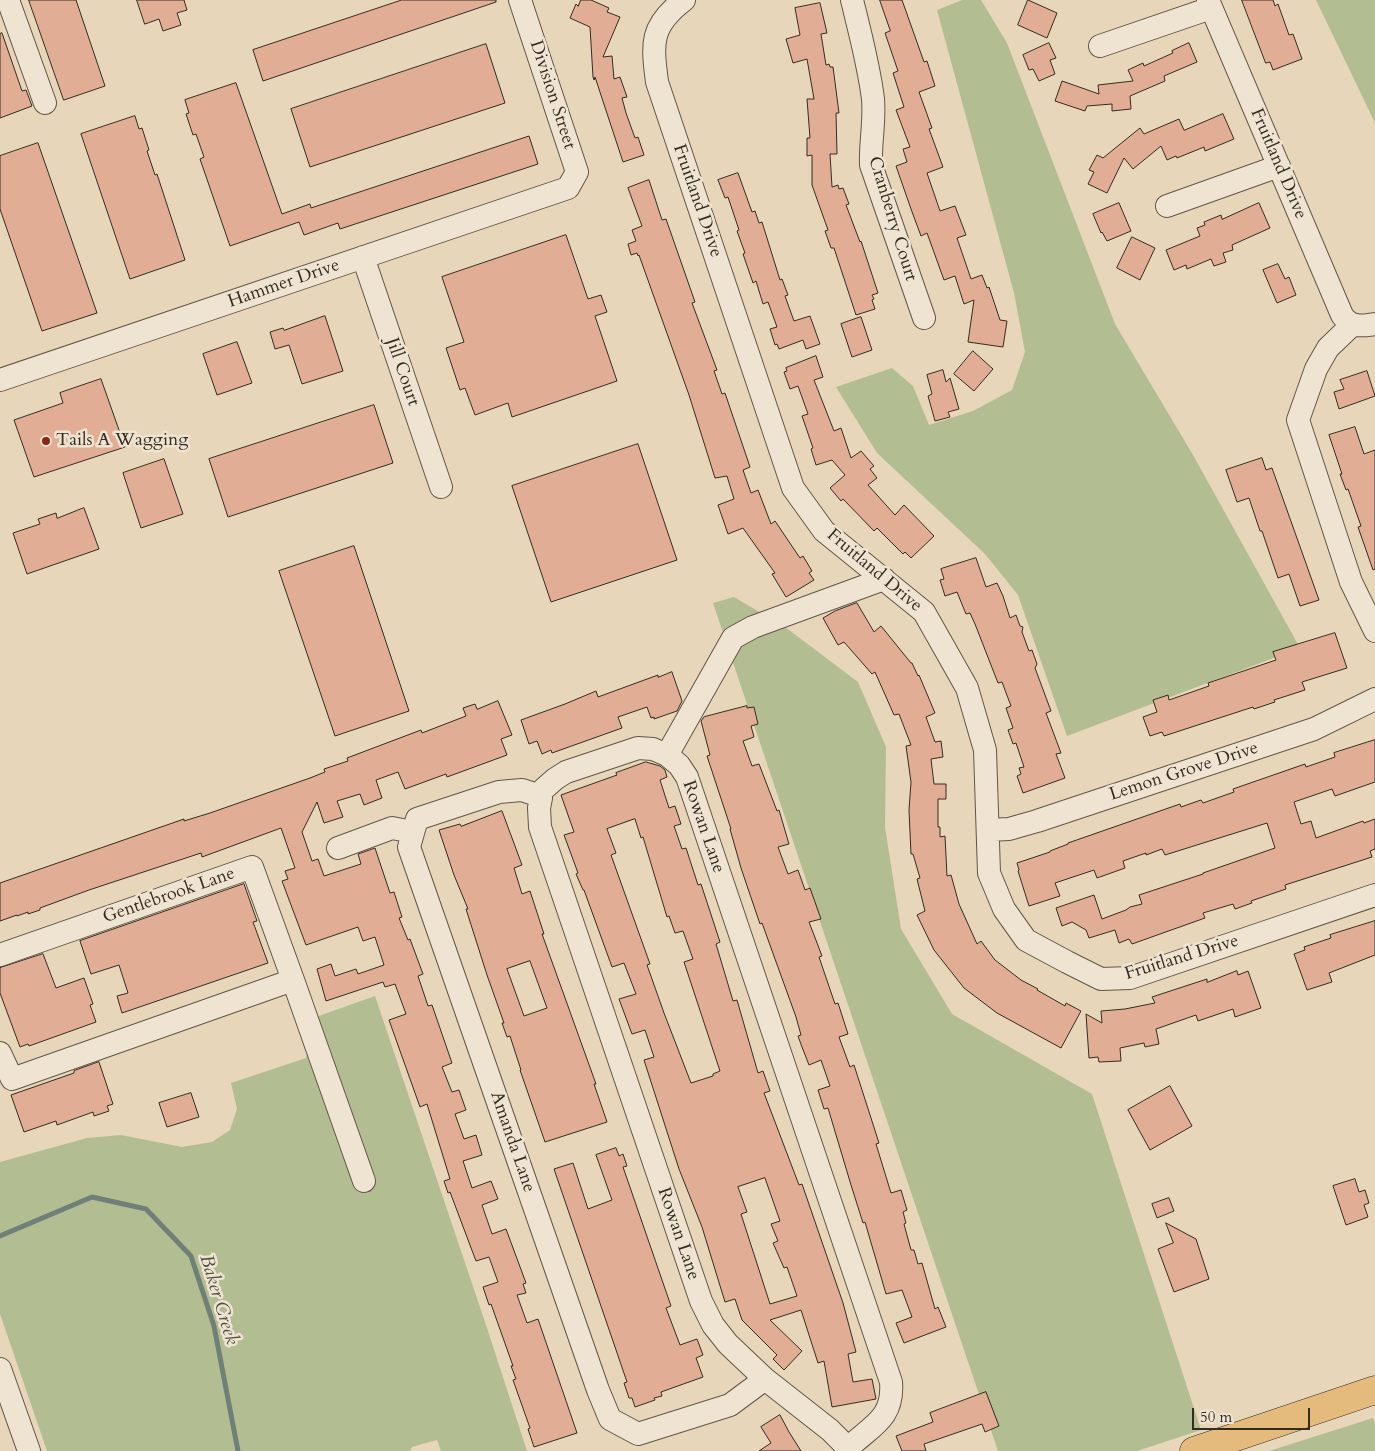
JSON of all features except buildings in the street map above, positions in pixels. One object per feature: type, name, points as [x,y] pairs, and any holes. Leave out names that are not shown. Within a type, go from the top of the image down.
[{"type":"main road","points":[[1194,1451],[1375,1390]]},
{"type":"street","points":[[8,0],[45,104]]},
{"type":"street","name":"Division Street","points":[[520,0],[577,172],[568,188]]},
{"type":"street","name":"Fruitland Drive","points":[[684,0],[666,16],[657,29],[654,55],[657,82],[793,488],[824,531],[924,612],[967,688],[985,750],[989,873],[1004,910],[1026,940],[1101,979],[1130,978],[1375,895]]},
{"type":"street","name":"Cranberry Court","points":[[852,0],[870,78],[873,101],[870,148],[871,165],[924,318]]},
{"type":"street","points":[[1100,46],[1210,4]]},
{"type":"street","name":"Fruitland Drive","points":[[1210,4],[1342,315],[1352,325]]},
{"type":"street","points":[[1167,206],[1279,166]]},
{"type":"street","name":"Hammer Drive","points":[[0,380],[568,188]]},
{"type":"street","name":"Jill Court","points":[[363,257],[441,488]]},
{"type":"street","points":[[1375,324],[1352,325],[1328,348],[1316,370],[1298,420],[1350,582],[1375,631]]},
{"type":"street","points":[[338,848],[392,828],[413,832],[417,819],[498,792],[522,790],[537,795],[566,772],[629,750],[638,748],[653,749],[668,755],[733,638],[753,627],[884,579]]},
{"type":"street","name":"Lemon Grove Drive","points":[[988,830],[1010,829],[1037,821],[1314,729],[1375,699]]},
{"type":"street","name":"Rowan Lane","points":[[537,795],[541,798],[538,817],[540,827],[701,1302],[713,1325],[728,1344],[765,1379],[830,1430],[848,1450],[864,1433],[878,1424],[886,1414],[892,1393],[891,1382],[687,778],[679,765],[668,755]]},
{"type":"street","name":"Amanda Lane","points":[[413,832],[409,847],[610,1420],[638,1434],[730,1405],[765,1379]]},
{"type":"street","name":"Gentlebrook Lane","points":[[0,956],[252,867],[364,1181]]},
{"type":"street","points":[[0,1056],[12,1079],[293,980]]},
{"type":"street","points":[[0,1369],[29,1451]]},
{"type":"green space","points":[[962,0],[981,0],[1007,43],[1115,324],[1193,455],[1300,648],[1067,736],[1018,595],[985,554],[877,453],[836,387],[892,368],[913,386],[929,425],[973,411],[1012,390],[1025,352],[1014,293],[937,10]]},
{"type":"green space","points":[[1316,0],[1375,0],[1375,123]]},
{"type":"green space","points":[[734,597],[785,627],[858,682],[886,747],[885,827],[901,929],[952,1014],[1092,1094],[1201,1430],[1137,1451],[998,1451],[713,603]]},
{"type":"green space","points":[[375,996],[527,1451],[441,1451],[437,1440],[412,1447],[410,1451],[47,1451],[0,1314],[0,1162],[87,1138],[121,1135],[182,1147],[212,1142],[230,1130],[237,1109],[231,1083],[306,1058],[313,1018]]},
{"type":"green space","points":[[1373,1418],[1375,1424],[1375,1451],[1269,1451]]},
{"type":"waterway","name":"Baker Creek","points":[[0,1236],[92,1197],[146,1209],[191,1256],[214,1326],[238,1451]]},
{"type":"place","name":"Tails A Wagging","points":[[46,441]]}]
